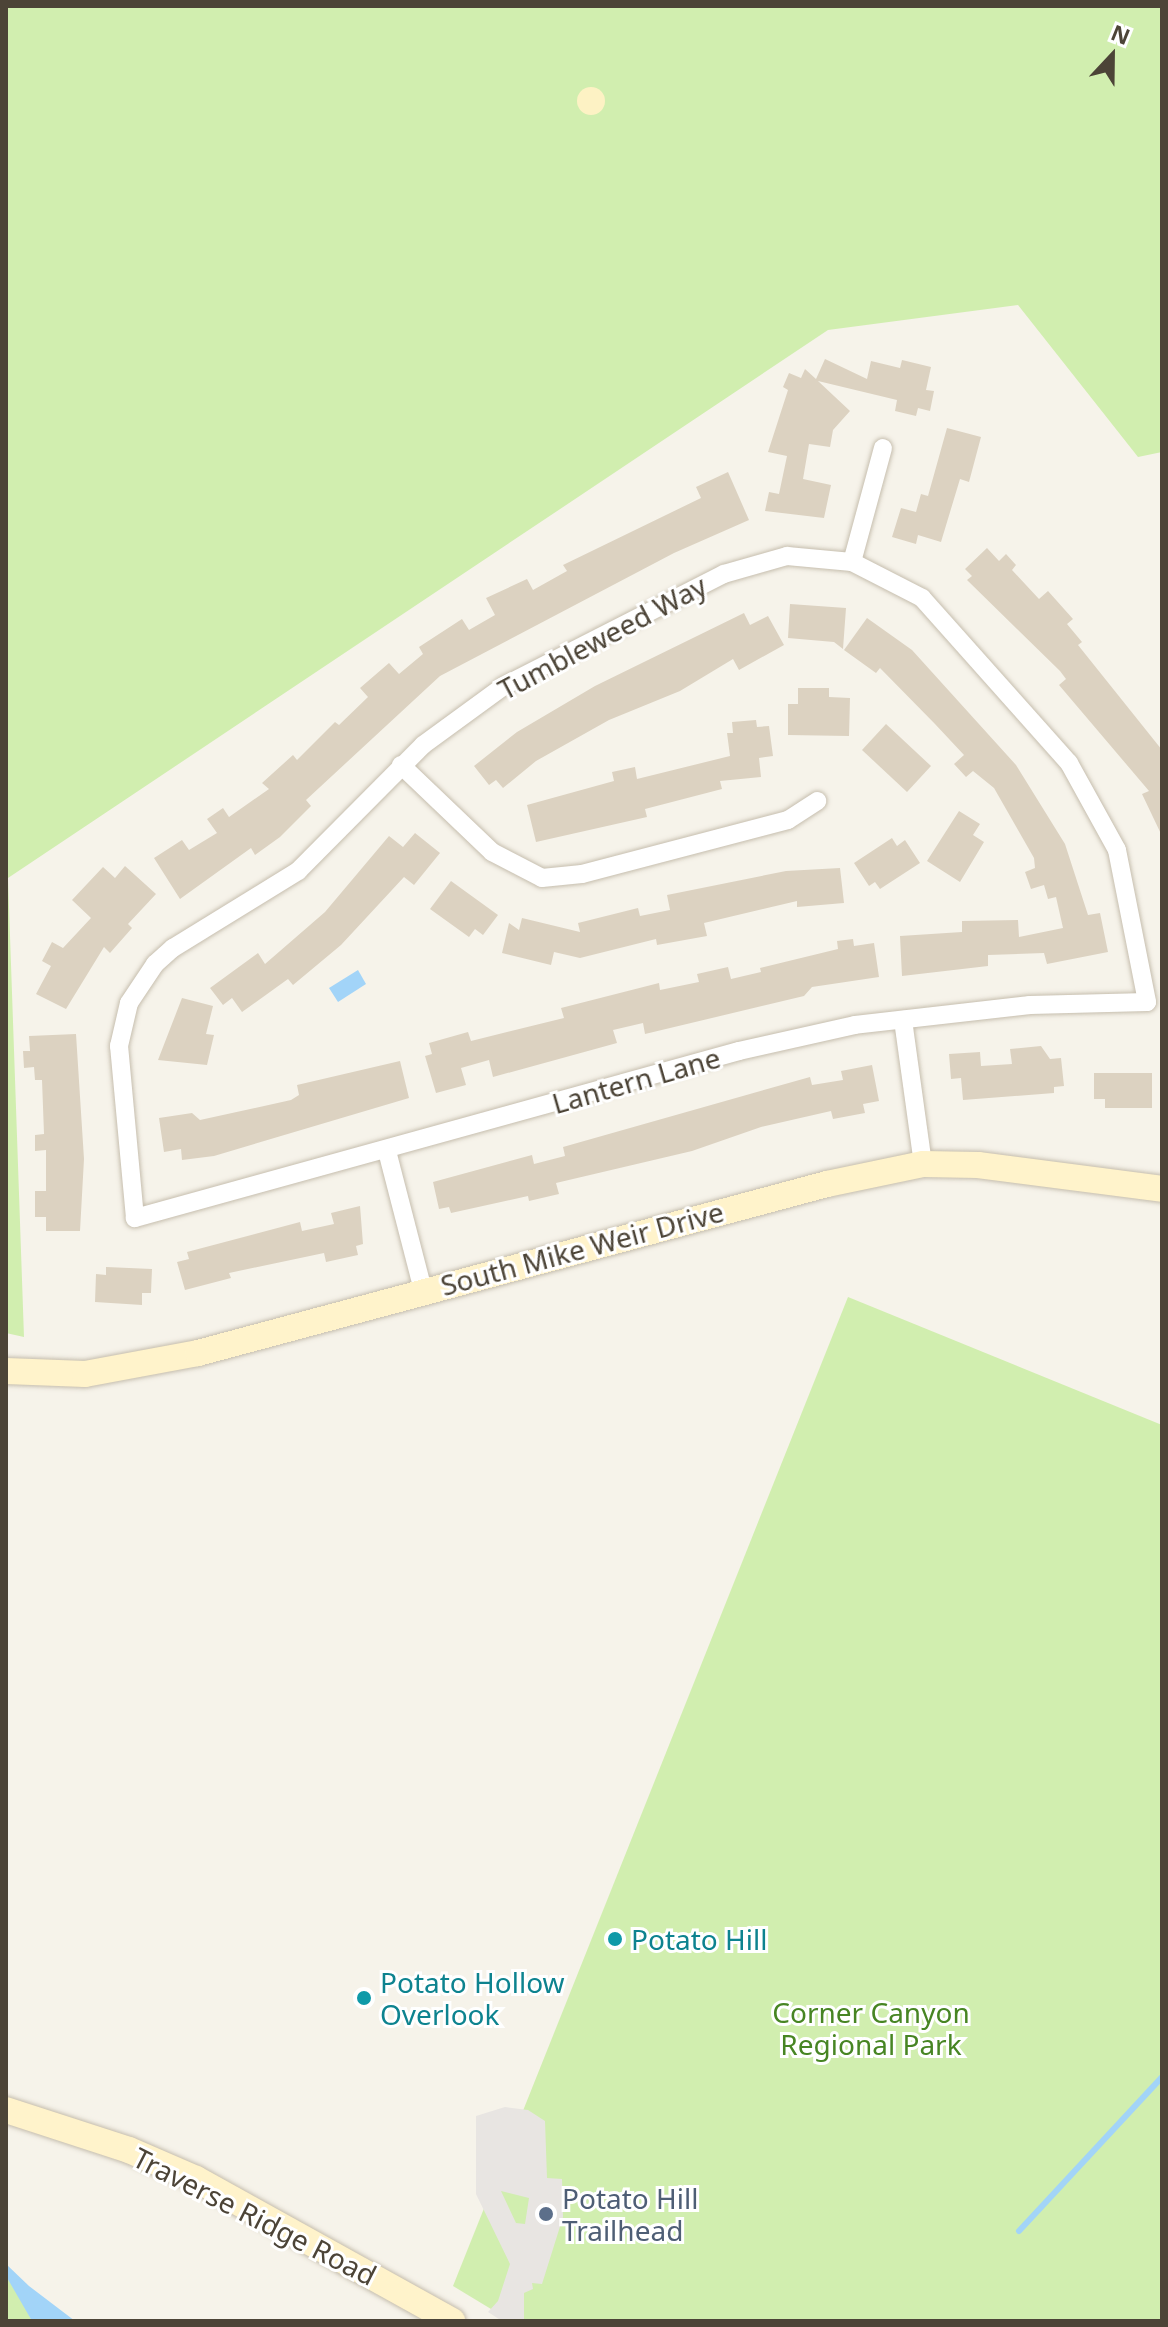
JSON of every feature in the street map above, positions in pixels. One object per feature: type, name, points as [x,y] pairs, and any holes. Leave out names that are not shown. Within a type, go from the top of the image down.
[{"type":"street","points":[[852,562],[883,448]]},
{"type":"street","name":"Tumbleweed Way","points":[[135,1218],[119,1046],[122,1023],[139,983],[173,948],[298,871],[401,765],[504,686],[724,574],[787,556],[852,562],[922,598],[1069,763],[1117,850],[1147,1002]]},
{"type":"street","points":[[401,765],[492,852],[542,878],[582,874],[788,820],[817,801]]},
{"type":"street","name":"Lantern Lane","points":[[135,1218],[387,1151],[739,1051],[855,1025],[1030,1005],[1147,1002]]},
{"type":"street","points":[[903,1020],[923,1164]]},
{"type":"street","points":[[387,1151],[423,1290]]},
{"type":"street","name":"South Mike Weir Drive","points":[[6,1371],[85,1374],[128,1368],[923,1164],[991,1167],[1162,1189]]},
{"type":"street","name":"Traverse Ridge Road","points":[[6,2110],[129,2150],[196,2179],[452,2321]]},
{"type":"green space","points":[[6,6],[1162,6],[1162,452],[1138,457],[1018,305],[828,330],[8,878],[24,1337],[6,1333]]},
{"type":"green space","name":"Corner Canyon Regional Park","points":[[848,1297],[1162,1425],[1162,2321],[511,2321],[453,2286]]},
{"type":"green space","points":[[6,2276],[21,2299],[32,2321],[6,2321]]},
{"type":"sand","points":[[591,87],[601,91],[605,101],[601,111],[591,115],[581,111],[577,101],[581,91]]},
{"type":"shaded area","name":"Potato Hill Trailhead","points":[[505,2107],[528,2110],[545,2121],[547,2178],[562,2179],[563,2217],[542,2284],[532,2283],[533,2289],[524,2293],[524,2321],[502,2321],[488,2312],[498,2301],[510,2264],[476,2194],[476,2116]],"holes":[[[501,2191],[529,2198],[525,2224],[516,2223]]]},
{"type":"water","points":[[358,970],[366,984],[338,1002],[329,988]]},
{"type":"water","points":[[6,2264],[75,2321],[32,2321],[6,2276]]},
{"type":"building","points":[[825,359],[867,379],[871,361],[900,368],[902,360],[931,367],[926,390],[934,391],[930,411],[918,408],[916,416],[895,411],[897,400],[818,381],[850,411],[833,430],[830,447],[809,444],[803,479],[831,485],[824,518],[765,511],[769,492],[779,494],[787,456],[768,452],[788,390],[783,387],[789,373],[801,378],[805,369],[816,379]]},
{"type":"building","points":[[947,428],[981,437],[969,482],[960,479],[941,542],[918,535],[916,544],[892,537],[901,508],[916,512],[921,494],[928,496]]},
{"type":"building","points":[[728,472],[749,520],[674,553],[440,676],[306,800],[311,806],[280,837],[255,855],[251,848],[180,899],[154,858],[182,840],[189,850],[217,833],[207,819],[223,808],[229,817],[269,789],[262,783],[293,755],[297,760],[335,722],[339,725],[368,697],[360,688],[389,663],[399,674],[423,654],[419,647],[462,619],[469,630],[495,615],[486,598],[527,579],[533,590],[567,571],[563,565],[701,498],[696,487]]},
{"type":"building","points":[[987,548],[999,561],[1006,554],[1016,565],[1012,570],[1039,599],[1048,591],[1073,619],[1067,624],[1082,642],[1078,645],[1162,750],[1162,836],[1142,794],[1149,791],[1059,685],[1066,679],[1060,671],[967,580],[972,576],[965,569]]},
{"type":"building","points":[[790,604],[846,608],[843,649],[834,642],[788,638]]},
{"type":"building","points":[[744,613],[750,625],[768,616],[784,645],[739,670],[733,659],[680,691],[609,720],[536,761],[503,788],[496,780],[489,785],[474,766],[517,732],[595,686]]},
{"type":"building","points":[[867,618],[912,650],[1016,765],[1065,844],[1088,915],[1100,913],[1108,952],[1047,964],[1044,953],[988,955],[988,966],[902,976],[900,936],[962,932],[962,921],[1018,920],[1019,937],[1063,928],[1056,897],[1048,899],[1044,885],[1031,889],[1025,872],[1035,868],[1034,858],[994,788],[973,771],[966,777],[954,764],[964,755],[880,668],[876,673],[844,650]]},
{"type":"building","points":[[798,688],[829,688],[829,697],[850,698],[849,736],[788,735],[788,704],[798,704]]},
{"type":"building","points":[[756,720],[757,727],[769,726],[773,756],[759,758],[761,777],[720,781],[722,789],[645,809],[647,817],[536,842],[527,805],[614,781],[612,772],[635,767],[637,779],[730,756],[727,733],[733,733],[732,722]]},
{"type":"building","points":[[886,724],[931,766],[907,792],[862,750]]},
{"type":"building","points":[[959,811],[980,824],[973,835],[984,842],[960,882],[927,861]]},
{"type":"building","points":[[415,833],[440,853],[414,885],[404,877],[341,945],[293,985],[288,979],[242,1012],[232,998],[223,1005],[210,988],[258,953],[265,964],[325,912],[389,836],[403,847]]},
{"type":"building","points":[[892,838],[897,846],[905,840],[920,863],[880,889],[875,882],[869,886],[854,863]]},
{"type":"building","points":[[125,866],[156,894],[128,924],[132,928],[110,953],[104,947],[66,1009],[36,994],[51,966],[42,961],[52,942],[63,948],[91,918],[72,900],[103,867],[115,878]]},
{"type":"building","points":[[840,868],[844,903],[797,907],[797,901],[704,923],[707,936],[657,945],[656,939],[580,958],[554,952],[551,965],[502,953],[509,923],[519,930],[522,918],[580,932],[578,923],[638,908],[640,916],[670,910],[667,895],[786,871]]},
{"type":"building","points":[[451,881],[498,915],[483,935],[475,929],[469,937],[430,909]]},
{"type":"building","points":[[853,939],[854,946],[874,943],[879,977],[812,987],[804,996],[645,1034],[643,1023],[613,1030],[617,1043],[493,1077],[489,1060],[461,1068],[466,1085],[436,1093],[425,1056],[432,1054],[429,1043],[468,1032],[471,1041],[564,1018],[561,1008],[659,983],[660,990],[699,982],[697,974],[728,967],[731,979],[761,972],[760,968],[838,949],[837,941]]},
{"type":"building","points":[[182,998],[213,1006],[206,1034],[214,1035],[207,1065],[158,1060]]},
{"type":"building","points":[[76,1034],[84,1159],[80,1231],[46,1231],[46,1217],[35,1217],[35,1191],[46,1191],[46,1150],[35,1151],[35,1135],[44,1134],[42,1080],[35,1080],[34,1067],[24,1068],[23,1051],[30,1051],[29,1036]]},
{"type":"building","points":[[1041,1046],[1050,1059],[1061,1058],[1064,1086],[1054,1087],[1054,1093],[963,1100],[961,1078],[951,1079],[949,1054],[980,1052],[981,1066],[1012,1064],[1010,1049]]},
{"type":"building","points":[[400,1061],[409,1098],[214,1156],[182,1160],[181,1149],[164,1152],[159,1118],[192,1113],[200,1120],[291,1100],[299,1095],[297,1085]]},
{"type":"building","points":[[872,1065],[879,1101],[863,1104],[865,1113],[833,1119],[831,1111],[761,1127],[692,1151],[556,1183],[559,1194],[529,1201],[528,1196],[451,1213],[449,1207],[439,1209],[433,1182],[532,1155],[534,1164],[565,1156],[563,1147],[810,1077],[812,1085],[843,1080],[841,1071]]},
{"type":"building","points":[[1094,1073],[1152,1073],[1152,1108],[1105,1108],[1105,1099],[1094,1099]]},
{"type":"building","points":[[360,1206],[363,1244],[356,1246],[358,1255],[326,1262],[324,1253],[229,1273],[231,1278],[185,1290],[177,1262],[189,1259],[187,1252],[300,1222],[302,1231],[334,1224],[331,1213]]},
{"type":"building","points":[[106,1267],[152,1269],[151,1293],[142,1293],[142,1305],[95,1302],[96,1274],[106,1275]]},
{"type":"waterway","points":[[1019,2231],[1162,2077]]},
{"type":"place","name":"Potato Hill","points":[[615,1939]]},
{"type":"place","name":"Potato Hollow Overlook","points":[[364,1998]]},
{"type":"place","name":"Potato Hill Trailhead","points":[[546,2214]]}]
